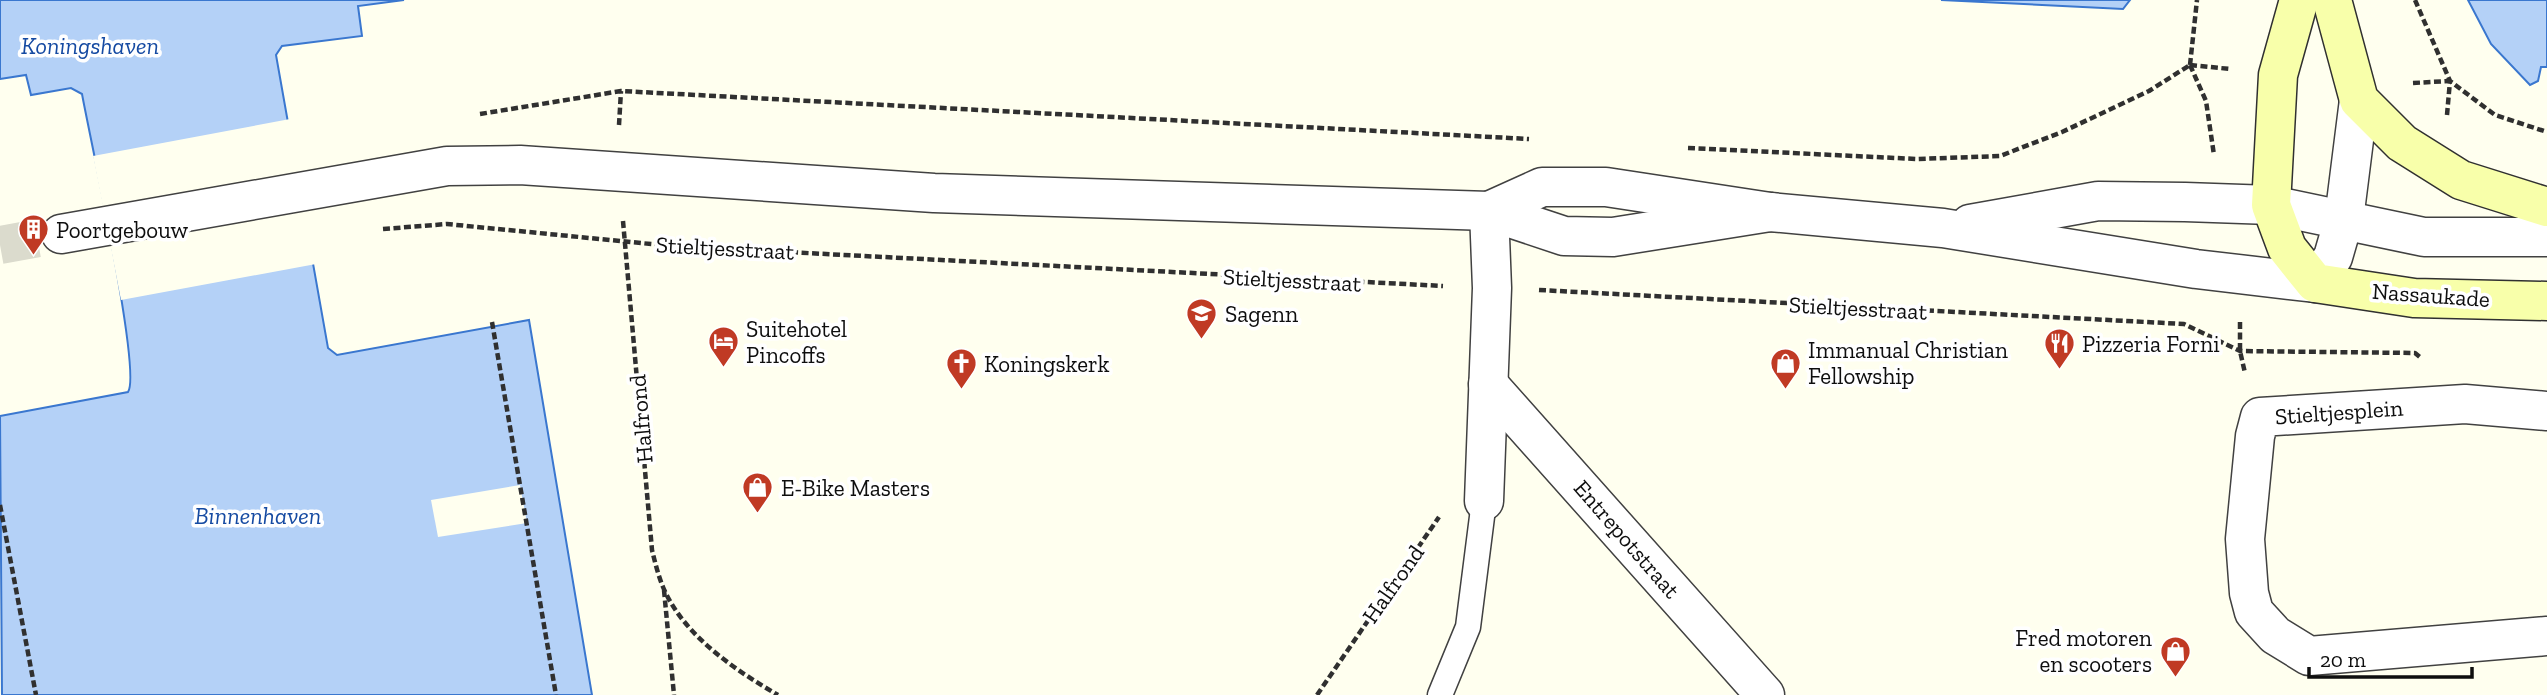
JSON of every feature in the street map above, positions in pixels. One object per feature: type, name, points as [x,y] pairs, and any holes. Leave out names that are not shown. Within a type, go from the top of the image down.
[{"type":"main road","points":[[2299,0],[2278,75],[2271,205],[2287,248],[2315,283]]},
{"type":"main road","points":[[2332,0],[2359,100],[2402,143],[2461,180],[2547,207]]},
{"type":"main road","name":"Nassaukade","points":[[2315,283],[2414,298],[2547,301]]},
{"type":"street","points":[[1489,211],[1542,187],[1606,187],[1770,212],[1943,228],[2196,269],[2315,283],[2333,257],[2344,219],[2359,100]]},
{"type":"street","points":[[61,234],[330,189],[447,166],[520,165],[934,193],[1489,211],[1564,236],[1614,237],[1770,212]]},
{"type":"street","points":[[1943,228],[2098,201],[2271,205],[2424,237],[2547,237]]},
{"type":"street","points":[[1484,501],[1492,288],[1489,211]]},
{"type":"street","name":"Entrepotstraat","points":[[1488,384],[1765,695]]},
{"type":"street","name":"Stieltjesplein","points":[[2547,411],[2465,404],[2260,417],[2255,436],[2245,539],[2249,593],[2254,612],[2275,635],[2309,656],[2547,636]]},
{"type":"lane","points":[[1440,695],[1468,627],[1484,501]]},
{"type":"path","points":[[1676,147],[1917,159],[2000,156],[2149,91],[2190,65],[2197,0]]},
{"type":"path","points":[[2415,0],[2450,81],[2495,115],[2547,132]]},
{"type":"path","name":"Halfrond","points":[[778,695],[732,668],[688,623],[664,589],[652,550],[626,241],[615,170],[621,91],[1540,140]]},
{"type":"path","name":"Stieltjesstraat","points":[[373,230],[447,224],[626,241],[1372,284],[2184,324],[2240,351],[2415,353]]},
{"type":"path","points":[[492,322],[556,695]]},
{"type":"path","name":"Halfrond","points":[[1317,695],[1450,502],[1484,501]]},
{"type":"path","points":[[0,505],[36,695]]},
{"type":"path","points":[[664,589],[674,695]]},
{"type":"water","name":"Binnenhaven","points":[[0,0],[404,0],[358,6],[362,36],[282,46],[276,55],[328,348],[337,355],[529,320],[592,695],[2,695],[0,416],[128,392],[130,375],[121,300],[82,94],[71,88],[31,95],[26,75],[0,79]]},
{"type":"water","points":[[1941,0],[2130,0],[2123,9]]},
{"type":"water","points":[[2468,0],[2547,0],[2547,67],[2541,67],[2538,81],[2530,85],[2491,44]]},
{"type":"pier","points":[[290,119],[316,264],[121,300],[93,156]]},
{"type":"pier","points":[[520,485],[527,523],[438,537],[431,500]]},
{"type":"tunnel","points":[[0,245],[61,234]]},
{"type":"place","name":"Poortgebouw","points":[[33,257]]},
{"type":"place","name":"Sagenn","points":[[1202,341]]},
{"type":"place","name":"Suitehotel Pincoffs","points":[[723,369]]},
{"type":"place","name":"Pizzeria Forni","points":[[2059,371]]},
{"type":"place","name":"Immanual Christian Fellowship","points":[[1785,390]]},
{"type":"place","name":"Koningskerk","points":[[961,391]]},
{"type":"place","name":"E-Bike Masters","points":[[758,515]]},
{"type":"place","name":"Fred motoren en scooters","points":[[2175,678]]},
{"type":"water label","name":"Koningshaven","points":[[90,46]]}]
